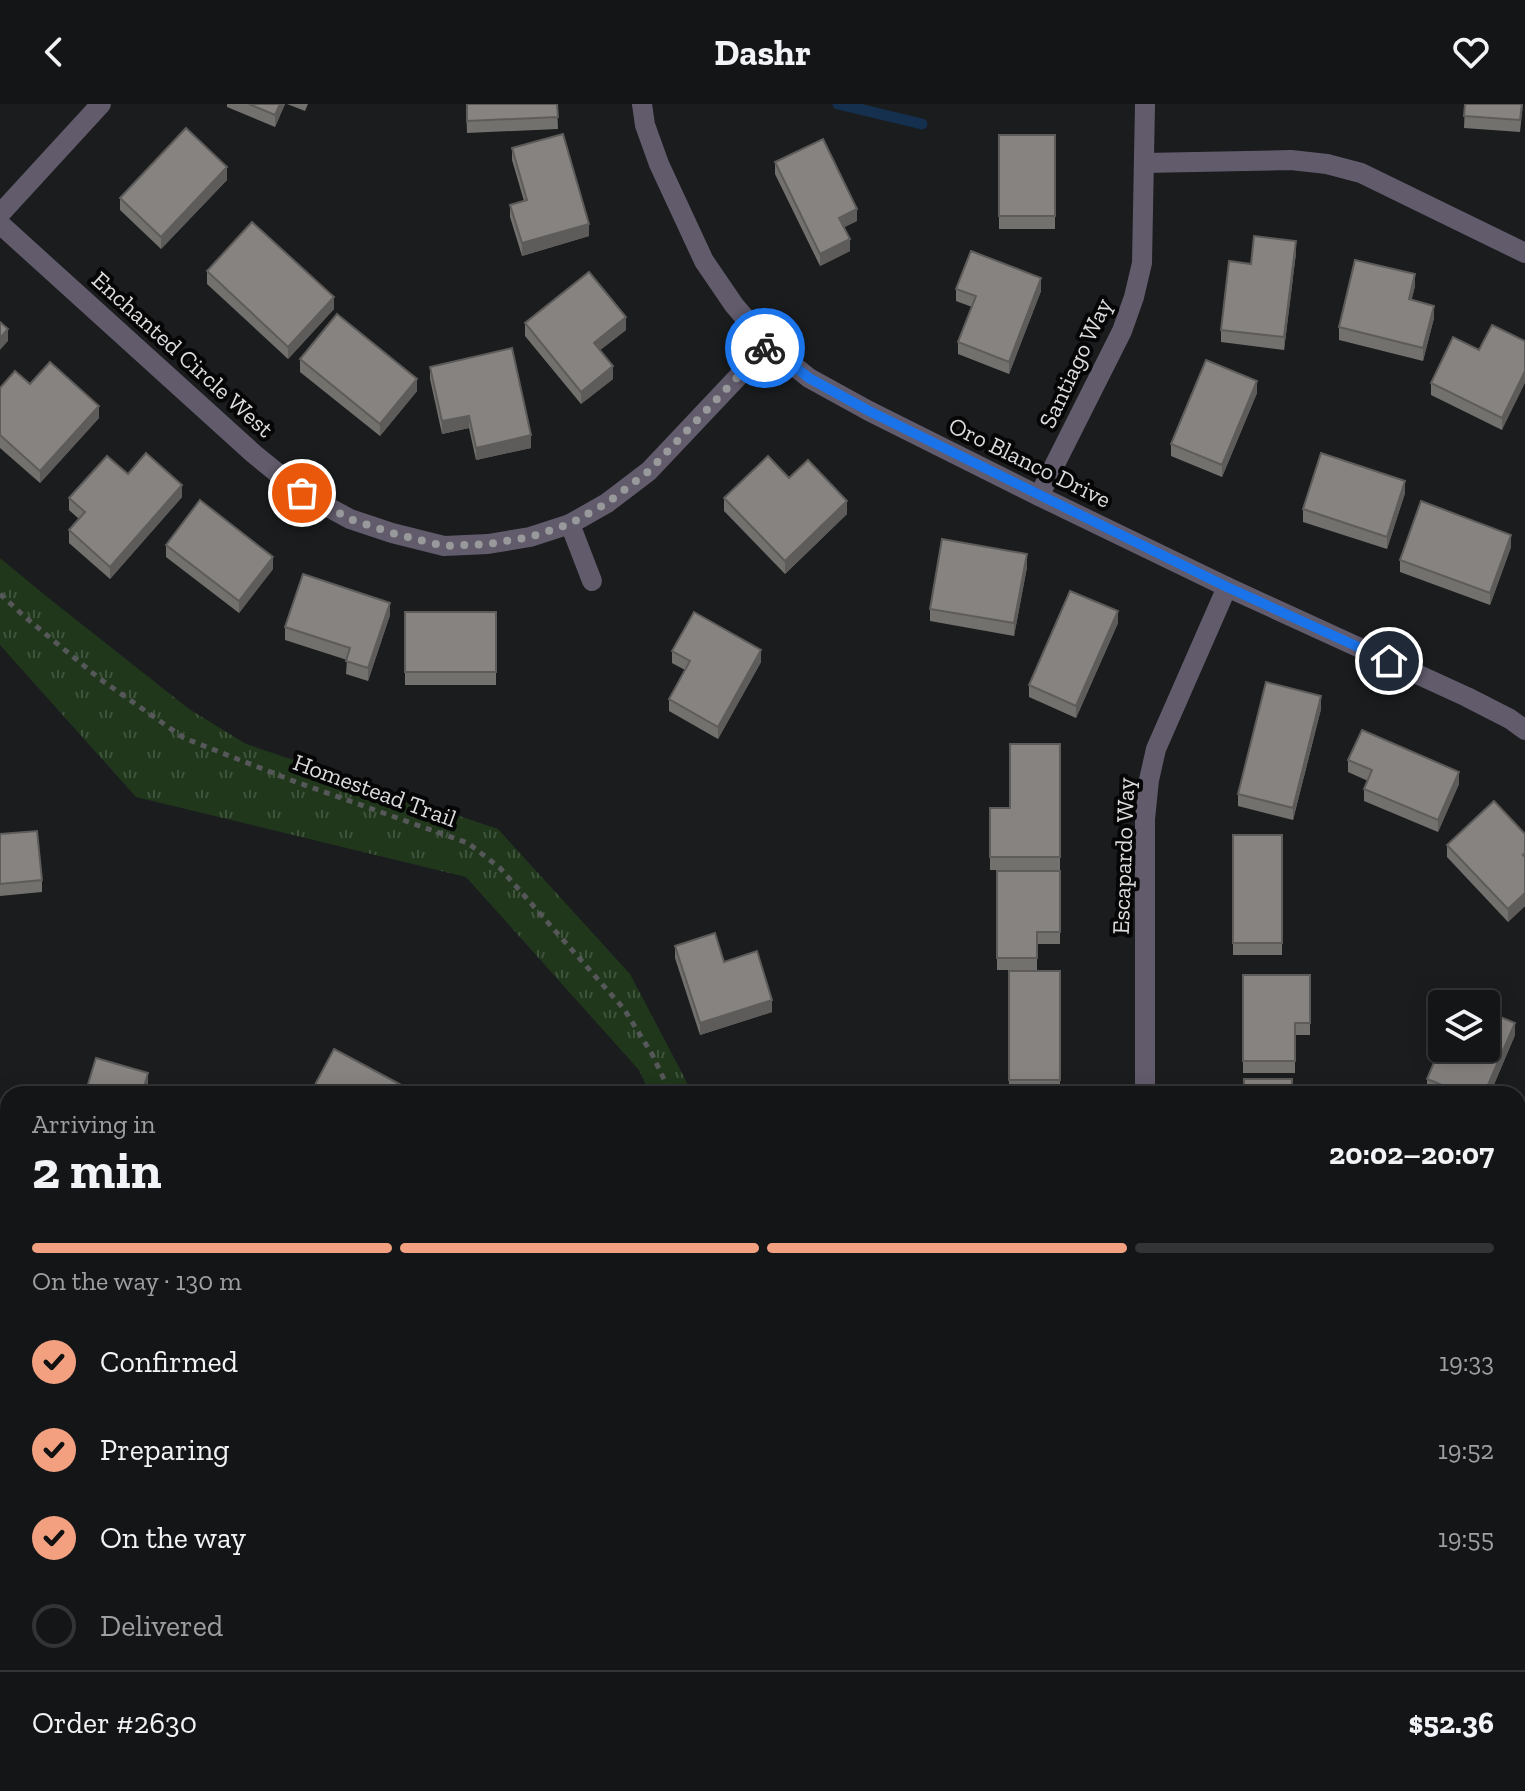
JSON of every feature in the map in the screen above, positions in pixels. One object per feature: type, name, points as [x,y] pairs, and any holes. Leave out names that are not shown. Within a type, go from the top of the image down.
[{"type":"street","points":[[0,214],[101,104]]},
{"type":"street","name":"Oro Blanco Drive","points":[[642,104],[645,125],[659,164],[704,261],[734,305],[768,345],[809,378],[1039,496],[1227,587],[1467,697],[1525,730]]},
{"type":"street","name":"Santiago Way","points":[[1039,496],[1122,331],[1134,297],[1142,263],[1145,104]]},
{"type":"street","points":[[1144,163],[1291,160],[1327,164],[1361,173],[1525,253]]},
{"type":"street","name":"Enchanted Circle West","points":[[0,224],[254,454],[302,493],[350,519],[444,546],[488,544],[530,537],[570,524],[607,503],[649,471],[768,345]]},
{"type":"street","points":[[570,524],[592,581]]},
{"type":"street","name":"Escapardo Way","points":[[1145,1086],[1145,819],[1149,780],[1156,749],[1227,587]]},
{"type":"path","name":"Homestead Trail","points":[[0,594],[100,679],[184,738],[296,782],[468,843],[500,868],[624,1009],[652,1054],[667,1086]]},
{"type":"green space","points":[[0,558],[189,709],[246,744],[498,829],[630,974],[689,1086],[646,1086],[639,1070],[466,877],[136,797],[0,645]]},
{"type":"building","points":[[249,104],[280,104],[275,115]]},
{"type":"building","points":[[467,104],[557,104],[558,117],[467,121]]},
{"type":"building","points":[[1465,104],[1522,104],[1520,120],[1464,116]]},
{"type":"building","points":[[186,128],[227,167],[161,237],[120,198]]},
{"type":"building","points":[[563,134],[589,224],[522,243],[510,205],[527,200],[512,148]]},
{"type":"building","points":[[999,135],[1055,135],[1055,216],[999,216]]},
{"type":"building","points":[[823,139],[857,209],[839,218],[850,239],[820,254],[775,162]]},
{"type":"building","points":[[252,222],[334,297],[288,347],[207,271]]},
{"type":"building","points":[[1254,236],[1296,241],[1284,337],[1221,330],[1229,261],[1251,264]]},
{"type":"building","points":[[971,251],[1041,278],[1009,362],[958,342],[976,296],[956,289]]},
{"type":"building","points":[[1355,260],[1415,274],[1409,299],[1434,306],[1423,348],[1339,327]]},
{"type":"building","points":[[589,272],[626,317],[594,343],[613,366],[581,392],[525,323]]},
{"type":"building","points":[[337,314],[417,379],[380,424],[300,359]]},
{"type":"building","points":[[0,322],[8,329],[0,338]]},
{"type":"building","points":[[1492,325],[1525,341],[1525,371],[1502,418],[1431,383],[1453,337],[1479,350]]},
{"type":"building","points":[[512,348],[531,435],[476,448],[469,416],[442,421],[430,367]]},
{"type":"building","points":[[1206,360],[1257,381],[1222,465],[1171,444]]},
{"type":"building","points":[[50,362],[99,406],[40,471],[0,435],[0,388],[15,371],[30,384]]},
{"type":"building","points":[[146,453],[182,485],[110,567],[69,530],[85,512],[69,498],[107,456],[128,474]]},
{"type":"building","points":[[1321,453],[1405,481],[1387,537],[1303,509]]},
{"type":"building","points":[[768,456],[789,478],[808,460],[847,501],[785,561],[724,498]]},
{"type":"building","points":[[200,500],[273,557],[239,601],[166,545]]},
{"type":"building","points":[[1421,501],[1511,535],[1490,593],[1400,560]]},
{"type":"building","points":[[942,539],[1027,554],[1014,623],[930,609]]},
{"type":"building","points":[[303,574],[390,603],[368,668],[346,661],[350,648],[285,627]]},
{"type":"building","points":[[1070,591],[1118,611],[1076,706],[1029,685]]},
{"type":"building","points":[[405,612],[496,612],[496,672],[405,672]]},
{"type":"building","points":[[694,612],[761,650],[718,727],[669,699],[690,661],[672,651]]},
{"type":"building","points":[[1266,682],[1321,696],[1293,808],[1238,794]]},
{"type":"building","points":[[1362,730],[1459,772],[1438,820],[1364,789],[1372,770],[1348,760]]},
{"type":"building","points":[[1010,744],[1060,744],[1060,857],[990,857],[990,808],[1010,808]]},
{"type":"building","points":[[1494,801],[1525,834],[1525,893],[1508,909],[1447,845]]},
{"type":"building","points":[[37,831],[42,880],[0,884],[0,834]]},
{"type":"building","points":[[1233,835],[1282,835],[1282,943],[1233,943]]},
{"type":"building","points":[[997,871],[1060,871],[1060,932],[1037,932],[1037,958],[997,958]]},
{"type":"building","points":[[715,933],[724,962],[757,951],[772,1000],[700,1023],[675,946]]},
{"type":"building","points":[[1009,971],[1060,971],[1060,1080],[1009,1080]]},
{"type":"building","points":[[1243,975],[1310,975],[1310,1023],[1295,1023],[1295,1061],[1243,1061]]},
{"type":"building","points":[[1500,1017],[1515,1023],[1500,1057]]},
{"type":"building","points":[[334,1049],[403,1086],[314,1086]]},
{"type":"building","points":[[96,1058],[148,1073],[144,1086],[87,1086]]},
{"type":"building","points":[[1434,1062],[1498,1062],[1487,1086],[1444,1086],[1427,1079]]},
{"type":"building","points":[[1244,1079],[1292,1079],[1292,1086],[1244,1086]]},
{"type":"waterway","points":[[838,104],[922,124]]},
{"type":"way so far","points":[[302,493],[350,519],[444,546],[488,544],[530,537],[570,524],[607,503],[649,471],[765,348]]},
{"type":"route","points":[[765,348],[768,345],[809,378],[869,411],[1227,587],[1389,661]]}]
